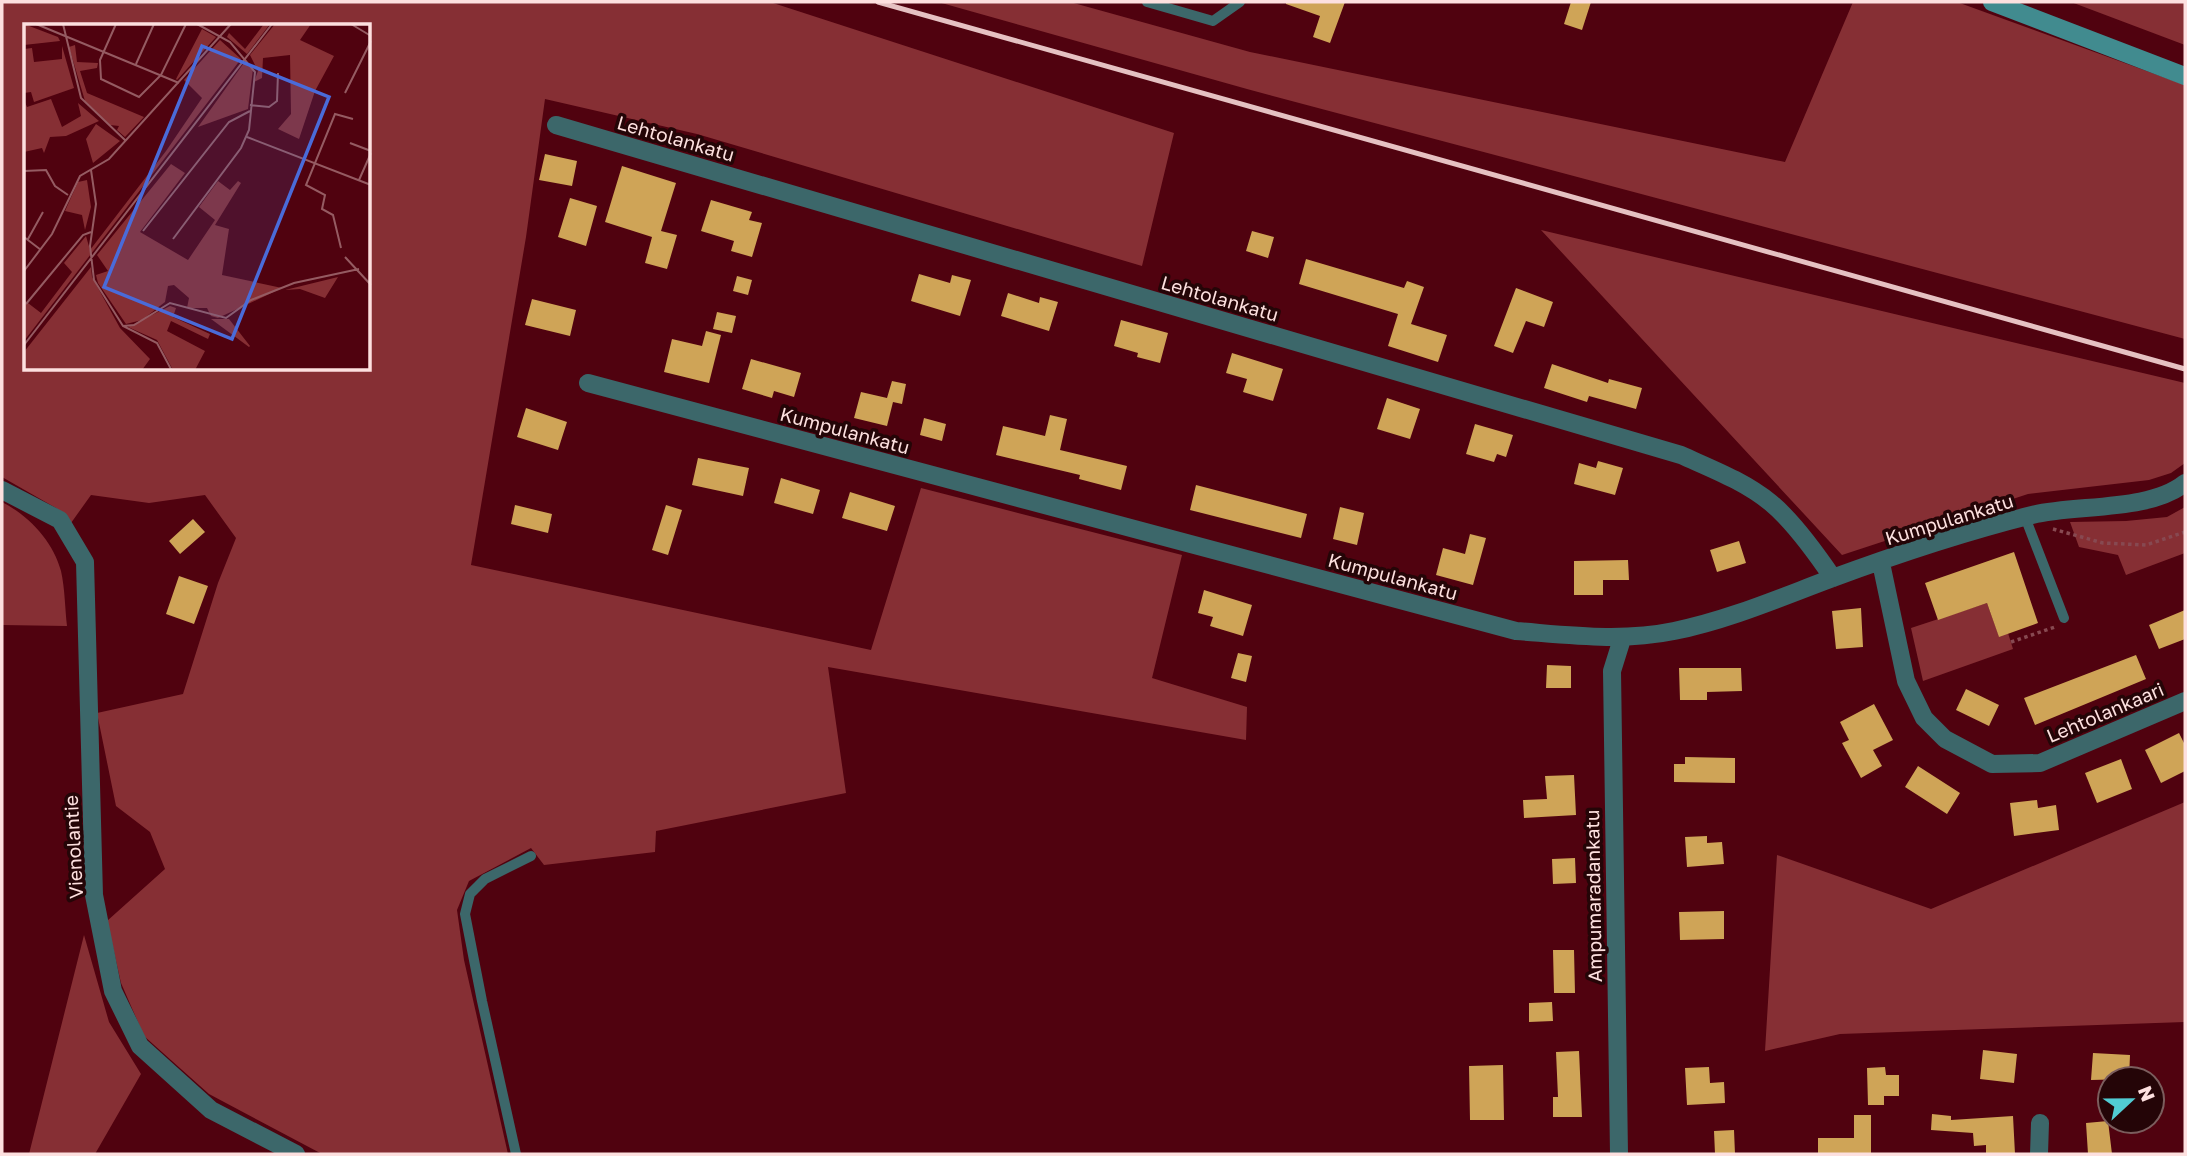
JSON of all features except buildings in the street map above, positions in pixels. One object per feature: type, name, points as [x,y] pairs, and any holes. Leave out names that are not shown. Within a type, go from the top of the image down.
[{"type":"street","points":[[1992,2],[2185,76]]},
{"type":"street","name":"Lehtolankatu","points":[[556,125],[1681,456],[1734,479],[1772,504],[1833,578]]},
{"type":"street","name":"Kumpulankatu","points":[[588,383],[1516,631],[1622,639],[1675,631],[1745,611],[1833,578],[2030,516],[2154,499],[2185,483]]},
{"type":"street","name":"Vienolantie","points":[[2,490],[60,520],[85,562],[94,895],[113,991],[140,1046],[211,1110],[296,1154]]},
{"type":"street","name":"Lehtolankaari","points":[[1881,563],[1906,681],[1924,718],[1945,739],[1992,764],[2039,763],[2185,701]]},
{"type":"street","name":"Ampumaradankatu","points":[[1619,1154],[1612,671],[1622,639]]},
{"type":"street","points":[[2039,1154],[2040,1123]]},
{"type":"lane","points":[[1147,2],[1213,21],[1240,2]]},
{"type":"lane","points":[[2030,516],[2064,618]]},
{"type":"lane","points":[[516,1154],[465,914],[470,894],[485,879],[531,856]]},
{"type":"path","points":[[2030,516],[2056,531],[2103,543],[2146,545],[2185,535]]},
{"type":"path","points":[[2011,642],[2060,625],[2064,618]]},
{"type":"shaded area","points":[[2,2],[770,2],[1174,133],[1142,266],[697,134],[545,99],[526,237],[471,565],[871,650],[921,488],[1182,555],[1152,678],[1247,707],[1246,740],[828,667],[846,793],[656,831],[655,852],[544,865],[531,848],[469,881],[457,910],[464,960],[508,1154],[322,1154],[209,1094],[144,1036],[121,983],[107,921],[165,869],[150,832],[116,806],[97,713],[183,694],[218,583],[236,538],[205,495],[149,503],[91,495],[71,523],[56,508],[2,477]]},
{"type":"shaded area","points":[[938,2],[1070,2],[1250,52],[1785,162],[1853,2],[1957,2],[2185,85],[2185,339],[1247,89]]},
{"type":"shaded area","points":[[2071,2],[2185,2],[2185,45]]},
{"type":"shaded area","points":[[1541,230],[2185,383],[2185,463],[2171,473],[2149,480],[2028,494],[1842,555]]},
{"type":"shaded area","points":[[2,502],[39,530],[52,550],[61,571],[67,626],[2,625]]},
{"type":"shaded area","points":[[2185,507],[2185,553],[2126,575],[2118,555],[2079,547],[2070,522],[2167,517]]},
{"type":"shaded area","points":[[1987,603],[1999,636],[2008,633],[2013,649],[1923,681],[1911,628]]},
{"type":"shaded area","points":[[2185,802],[2185,1022],[1840,1034],[1765,1051],[1777,855],[1931,909]]},
{"type":"shaded area","points":[[84,935],[109,1022],[141,1074],[95,1154],[29,1154]]},
{"type":"railway","points":[[878,2],[2185,369]]}]
